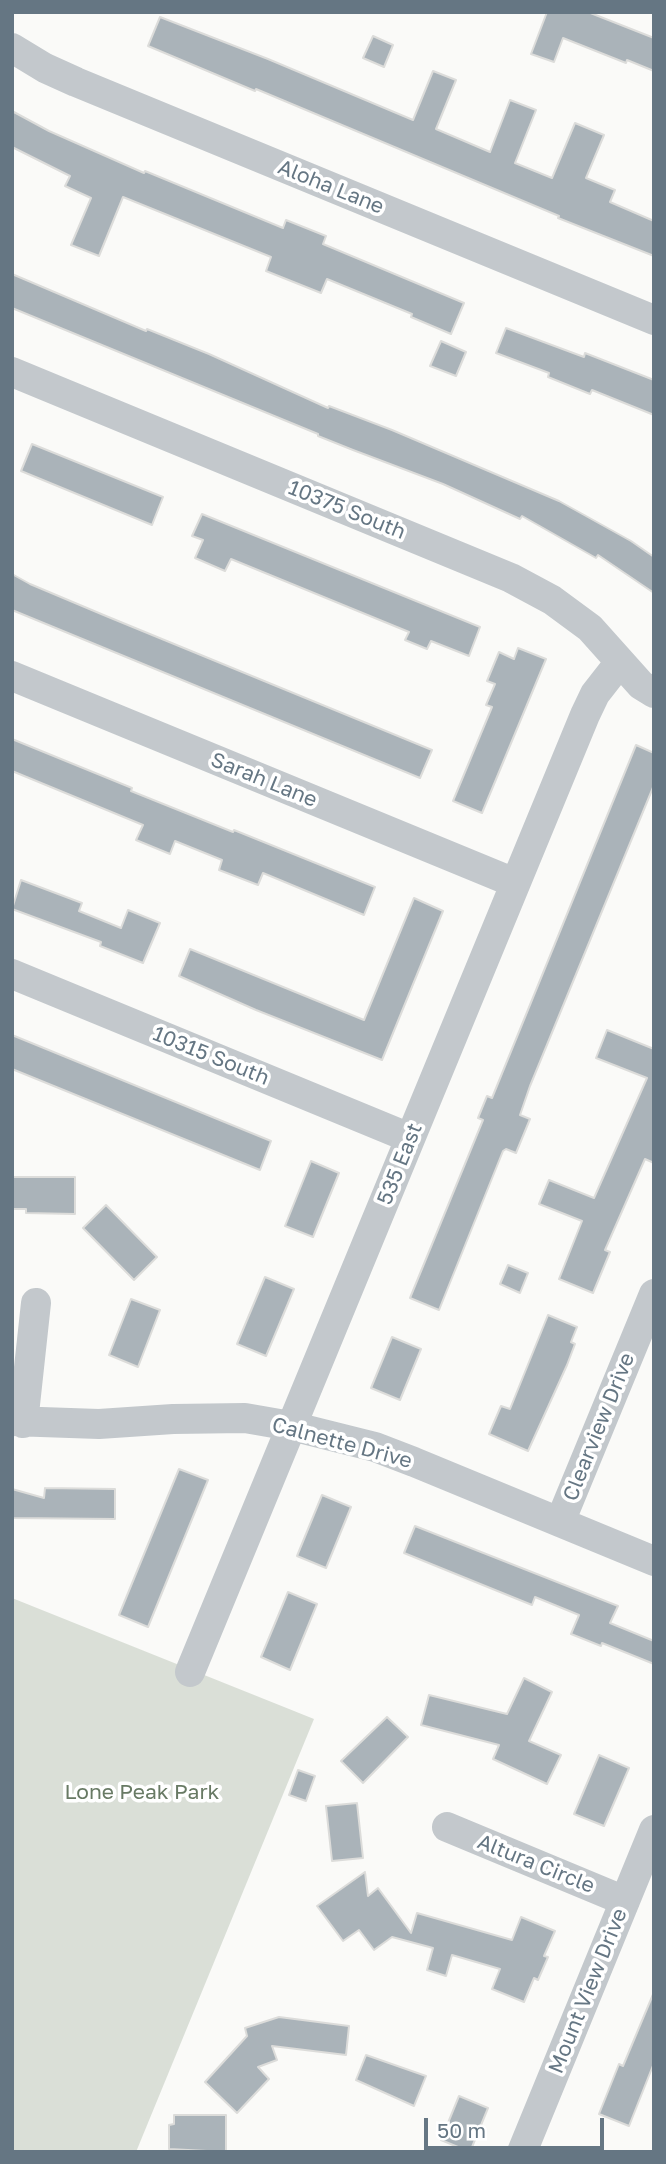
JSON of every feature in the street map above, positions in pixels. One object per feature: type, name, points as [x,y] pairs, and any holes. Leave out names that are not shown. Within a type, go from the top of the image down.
[{"type":"street","name":"Aloha Lane","points":[[12,48],[45,68],[76,82],[654,320]]},
{"type":"street","name":"10375 South","points":[[12,372],[511,578],[552,600],[590,628],[641,685],[654,693]]},
{"type":"street","name":"535 East","points":[[190,1672],[585,715],[595,694],[620,662]]},
{"type":"street","name":"Sarah Lane","points":[[12,676],[515,883]]},
{"type":"street","name":"10315 South","points":[[12,974],[410,1138]]},
{"type":"street","name":"Clearview Drive","points":[[560,1522],[654,1294]]},
{"type":"street","points":[[18,1422],[36,1303]]},
{"type":"street","name":"Calnette Drive","points":[[18,1422],[99,1424],[245,1418],[291,1426],[375,1447],[654,1561]]},
{"type":"street","name":"Altura Circle","points":[[447,1828],[625,1900]]},
{"type":"street","name":"Mount View Drive","points":[[522,2152],[625,1900],[650,1848]]},
{"type":"green space","name":"Lone Peak Park","points":[[12,1598],[314,1719],[136,2152],[12,2152]]},
{"type":"building","points":[[547,12],[588,12],[654,38],[654,71],[563,38],[554,62],[531,54]]},
{"type":"building","points":[[160,17],[413,120],[433,71],[456,80],[436,129],[490,152],[510,100],[536,110],[515,163],[552,178],[575,123],[604,135],[586,178],[615,190],[610,202],[654,221],[654,256],[148,46]]},
{"type":"building","points":[[373,36],[393,45],[384,67],[363,58]]},
{"type":"building","points":[[12,111],[49,131],[144,173],[145,171],[283,228],[286,220],[326,236],[323,244],[464,303],[451,334],[411,317],[412,314],[327,279],[321,293],[266,271],[271,257],[123,197],[99,256],[71,245],[91,198],[65,186],[70,176],[12,147]]},
{"type":"building","points":[[12,274],[146,331],[147,329],[209,354],[328,408],[329,406],[392,430],[559,501],[631,541],[654,557],[654,593],[598,555],[596,558],[522,516],[520,519],[443,484],[318,436],[12,308]]},
{"type":"building","points":[[506,328],[584,357],[585,353],[654,380],[654,415],[592,390],[590,394],[548,377],[549,373],[496,353]]},
{"type":"building","points":[[441,341],[466,352],[456,376],[430,366]]},
{"type":"building","points":[[32,444],[163,497],[152,525],[21,471]]},
{"type":"building","points":[[202,514],[480,627],[469,656],[431,641],[427,649],[405,640],[409,632],[231,559],[225,571],[195,558],[203,540],[192,536]]},
{"type":"building","points":[[12,574],[106,616],[432,750],[420,778],[12,610]]},
{"type":"building","points":[[518,648],[546,659],[482,813],[453,801],[492,707],[486,705],[495,684],[487,681],[499,652],[514,659]]},
{"type":"building","points":[[12,739],[132,788],[131,791],[375,887],[364,915],[263,873],[258,885],[219,870],[222,860],[175,841],[170,854],[136,840],[143,825],[12,771]]},
{"type":"building","points":[[636,745],[654,753],[654,785],[530,1086],[520,1115],[530,1119],[516,1153],[506,1149],[503,1151],[439,1310],[410,1298],[483,1120],[478,1118],[487,1096],[492,1098]]},
{"type":"building","points":[[21,880],[82,903],[79,911],[121,928],[128,910],[160,923],[143,963],[100,946],[101,942],[12,909]]},
{"type":"building","points":[[414,898],[443,911],[382,1060],[179,976],[190,949],[364,1020]]},
{"type":"building","points":[[607,1030],[654,1049],[654,1163],[645,1159],[605,1250],[610,1252],[593,1293],[559,1279],[582,1221],[539,1204],[549,1180],[594,1198],[647,1078],[596,1058]]},
{"type":"building","points":[[12,1035],[271,1141],[260,1170],[12,1069]]},
{"type":"building","points":[[311,1161],[339,1173],[313,1237],[285,1226]]},
{"type":"building","points":[[12,1177],[75,1177],[75,1214],[26,1213],[26,1209],[12,1209]]},
{"type":"building","points":[[106,1205],[157,1257],[134,1280],[83,1228]]},
{"type":"building","points":[[508,1265],[528,1273],[520,1293],[500,1284]]},
{"type":"building","points":[[265,1277],[294,1289],[266,1356],[237,1344]]},
{"type":"building","points":[[131,1299],[160,1310],[138,1367],[109,1355]]},
{"type":"building","points":[[548,1315],[577,1327],[571,1342],[575,1344],[528,1451],[489,1434],[501,1406],[510,1409]]},
{"type":"building","points":[[392,1337],[421,1349],[400,1400],[371,1388]]},
{"type":"building","points":[[179,1469],[208,1480],[148,1627],[119,1615]]},
{"type":"building","points":[[45,1488],[115,1489],[115,1519],[12,1518],[12,1489],[44,1498]]},
{"type":"building","points":[[322,1495],[351,1507],[326,1568],[297,1556]]},
{"type":"building","points":[[415,1526],[618,1606],[610,1623],[654,1641],[654,1664],[571,1634],[579,1615],[535,1597],[532,1605],[404,1553]]},
{"type":"building","points":[[288,1592],[317,1604],[290,1670],[261,1657]]},
{"type":"building","points":[[524,1678],[552,1692],[529,1741],[561,1755],[547,1784],[493,1759],[499,1745],[421,1725],[429,1695],[507,1714]]},
{"type":"building","points":[[387,1717],[408,1737],[363,1783],[341,1761]]},
{"type":"building","points":[[599,1755],[629,1768],[604,1826],[574,1814]]},
{"type":"building","points":[[298,1770],[315,1776],[306,1801],[289,1795]]},
{"type":"building","points":[[357,1803],[363,1858],[332,1861],[326,1806]]},
{"type":"building","points":[[365,1872],[368,1896],[378,1888],[411,1933],[417,1913],[512,1940],[521,1917],[555,1931],[544,1956],[548,1957],[538,1980],[534,1978],[524,2002],[492,1989],[500,1969],[452,1955],[446,1976],[427,1970],[433,1948],[392,1937],[374,1950],[359,1930],[343,1941],[317,1906]]},
{"type":"building","points":[[654,1992],[654,2063],[629,2126],[599,2114],[619,2064],[623,2066]]},
{"type":"building","points":[[279,2017],[349,2026],[346,2055],[272,2046],[277,2060],[258,2067],[269,2079],[237,2113],[205,2082],[247,2036],[245,2028]]},
{"type":"building","points":[[366,2055],[426,2076],[414,2106],[356,2080]]},
{"type":"building","points":[[459,2096],[488,2108],[470,2152],[441,2140]]},
{"type":"building","points":[[174,2115],[226,2115],[226,2152],[169,2149],[169,2125],[174,2124]]}]
